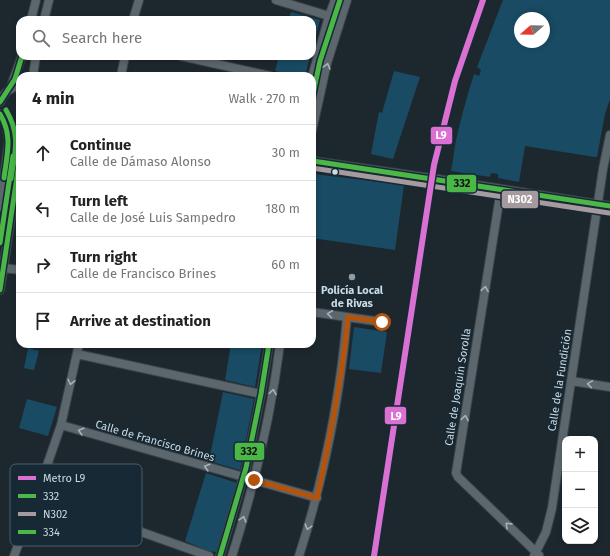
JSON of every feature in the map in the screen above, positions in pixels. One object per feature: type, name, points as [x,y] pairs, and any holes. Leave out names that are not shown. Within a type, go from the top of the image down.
[{"type":"street","points":[[32,16],[36,0]]},
{"type":"street","points":[[45,16],[48,0]]},
{"type":"street","points":[[134,16],[139,0]]},
{"type":"street","points":[[276,0],[329,16]]},
{"type":"street","points":[[313,72],[335,0]]},
{"type":"street","points":[[316,113],[326,69],[347,0]]},
{"type":"street","points":[[17,72],[21,60]]},
{"type":"street","points":[[34,72],[35,60]]},
{"type":"street","points":[[122,72],[123,60]]},
{"type":"street","points":[[199,60],[252,72]]},
{"type":"street","points":[[1,98],[10,89],[16,75]]},
{"type":"street","points":[[10,89],[16,87]]},
{"type":"street","points":[[2,118],[12,127],[16,128]]},
{"type":"street","points":[[0,207],[4,157],[9,141],[2,118]]},
{"type":"street","name":"Calle de la Fundición","points":[[537,555],[546,532],[552,508],[610,135]]},
{"type":"street","points":[[316,160],[610,206]]},
{"type":"street","points":[[0,290],[16,185]]},
{"type":"street","name":"Calle de Joaquín Sorolla","points":[[501,189],[456,473],[458,477],[537,555]]},
{"type":"street","points":[[4,268],[16,270]]},
{"type":"street","points":[[316,313],[382,322]]},
{"type":"street","points":[[299,556],[317,498],[329,443],[341,377],[348,317]]},
{"type":"street","points":[[48,464],[61,425],[79,348]]},
{"type":"street","points":[[220,556],[244,477],[261,394],[268,348]]},
{"type":"street","points":[[232,556],[254,480],[266,428],[279,348]]},
{"type":"street","points":[[78,354],[261,394]]},
{"type":"street","points":[[571,381],[610,387]]},
{"type":"street","name":"Calle de Francisco Brines","points":[[61,425],[244,477]]},
{"type":"street","points":[[254,480],[317,498]]},
{"type":"street","points":[[142,532],[209,556]]},
{"type":"street","points":[[14,556],[18,546]]},
{"type":"shaded area","points":[[503,0],[610,0],[610,99],[605,114],[597,157],[525,146],[519,182],[498,178],[498,174],[491,173],[490,177],[451,171],[456,140],[469,90],[474,74],[479,76],[481,70],[477,67]]},
{"type":"shaded area","points":[[291,12],[306,16],[290,16]]},
{"type":"shaded area","points":[[316,19],[320,20],[316,36]]},
{"type":"shaded area","points":[[278,60],[309,60],[306,72],[275,71]]},
{"type":"shaded area","points":[[394,71],[420,77],[393,159],[371,154],[379,112],[382,113]]},
{"type":"shaded area","points":[[316,174],[404,185],[395,250],[316,239]]},
{"type":"shaded area","points":[[354,327],[387,332],[381,373],[349,369]]},
{"type":"shaded area","points":[[28,348],[39,351],[34,370],[24,368]]},
{"type":"shaded area","points":[[230,348],[261,348],[255,387],[225,380]]},
{"type":"shaded area","points":[[223,392],[254,399],[240,470],[209,461]]},
{"type":"shaded area","points":[[27,399],[57,407],[48,436],[19,428]]},
{"type":"shaded area","points":[[206,473],[237,483],[216,552],[208,551],[185,541]]},
{"type":"metro line","name":"L9","points":[[374,556],[434,165],[455,81],[483,0]]},
{"type":"transit line","name":"334","points":[[316,80],[320,61],[340,0]]},
{"type":"transit line","name":"332","points":[[17,72],[21,60]]},
{"type":"transit line","name":"332","points":[[0,102],[16,76]]},
{"type":"transit line","name":"334","points":[[6,110],[14,128],[16,144],[11,179]]},
{"type":"transit line","name":"332","points":[[0,114],[7,130],[8,138],[4,178]]},
{"type":"transit line","name":"334","points":[[0,243],[13,156]]},
{"type":"transit line","name":"332","points":[[316,161],[610,206]]},
{"type":"transit line","name":"N302","points":[[316,169],[609,213]]},
{"type":"transit line","name":"332","points":[[0,290],[16,184]]},
{"type":"transit line","name":"332","points":[[220,556],[246,468],[268,348]]},
{"type":"place","name":"Policía Local de Rivas","points":[[352,277]]},
{"type":"route","points":[[254,480],[317,498],[341,377],[348,317],[382,322]]}]
